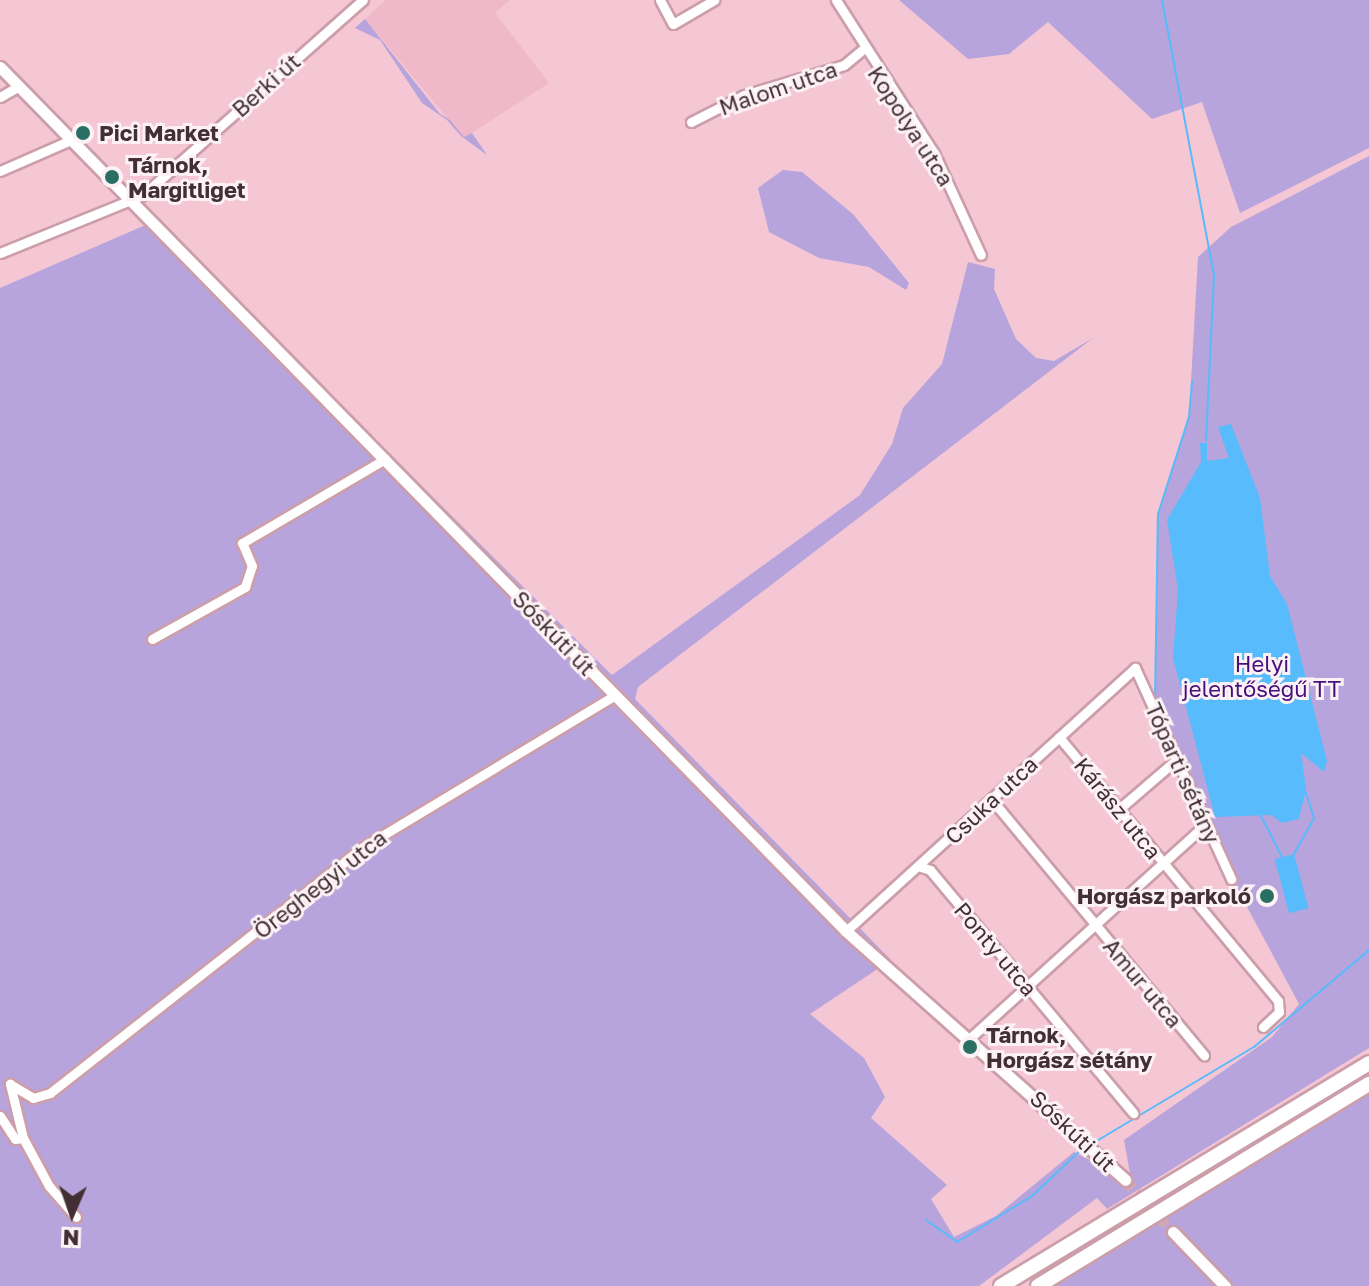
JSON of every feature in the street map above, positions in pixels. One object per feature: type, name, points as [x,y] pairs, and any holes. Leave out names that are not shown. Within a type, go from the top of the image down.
[{"type":"highway","points":[[1001,1286],[1369,1063]]},
{"type":"highway","points":[[1038,1286],[1369,1084]]},
{"type":"main road","name":"Sóskúti út","points":[[0,67],[846,931],[1125,1180]]},
{"type":"main road","points":[[1173,1232],[1225,1286]]},
{"type":"street","name":"Berki út","points":[[132,202],[363,0]]},
{"type":"street","points":[[660,0],[673,24],[714,0]]},
{"type":"street","name":"Kopolya utca","points":[[836,0],[862,50],[934,153],[981,255]]},
{"type":"street","name":"Malom utca","points":[[691,122],[744,95],[844,65],[862,50]]},
{"type":"street","points":[[0,97],[19,86]]},
{"type":"street","points":[[0,171],[71,140]]},
{"type":"street","points":[[0,253],[132,202]]},
{"type":"street","points":[[152,639],[245,587],[252,566],[242,543],[385,459]]},
{"type":"street","name":"Csuka utca","points":[[846,931],[1135,668]]},
{"type":"street","name":"Tóparti sétány","points":[[1135,668],[1231,879]]},
{"type":"street","name":"Öreghegyi utca","points":[[23,1138],[8,1091],[12,1083],[40,1097],[365,846],[615,695]]},
{"type":"street","name":"Kárász utca","points":[[1059,737],[1278,1001],[1279,1012],[1263,1027]]},
{"type":"street","points":[[1119,809],[1176,760]]},
{"type":"street","name":"Amur utca","points":[[992,800],[1204,1055]]},
{"type":"street","points":[[969,1039],[1205,825]]},
{"type":"street","name":"Ponty utca","points":[[918,866],[930,870],[1133,1113]]},
{"type":"street","points":[[0,1116],[15,1139],[23,1138],[49,1186],[76,1217]]},
{"type":"shaded area","points":[[386,0],[510,0],[495,13],[549,83],[464,138],[365,19]]},
{"type":"green space","points":[[899,0],[1369,0],[1369,148],[1240,213],[1202,102],[1152,119],[1048,22],[1009,54],[968,59]]},
{"type":"green space","points":[[365,19],[440,114],[450,120],[464,137],[472,133],[487,155],[461,136],[447,120],[422,103],[380,40],[355,28]]},
{"type":"green space","name":"Helyi jelentőségű TT","points":[[1369,156],[1369,1048],[1107,1209],[1097,1198],[979,1286],[0,1286],[0,288],[155,221],[612,675],[860,495],[892,444],[903,408],[942,364],[968,262],[995,269],[994,289],[1016,339],[1036,358],[1054,361],[1093,338],[638,687],[635,699],[891,960],[810,1014],[864,1058],[885,1097],[871,1118],[947,1185],[931,1199],[954,1237],[996,1216],[1074,1152],[1104,1167],[1119,1185],[1131,1179],[1124,1140],[1272,1037],[1299,1004],[1239,892],[1155,701],[1158,514],[1189,417],[1198,257],[1231,227]]},
{"type":"green space","points":[[783,170],[802,172],[853,214],[909,283],[906,290],[869,267],[819,258],[769,232],[758,188]]},
{"type":"green space","points":[[1369,1093],[1369,1286],[1056,1286],[1306,1131]]},
{"type":"water","points":[[1231,424],[1260,498],[1270,576],[1287,604],[1327,761],[1324,772],[1301,753],[1306,789],[1299,819],[1282,823],[1271,815],[1215,817],[1173,658],[1178,590],[1167,520],[1201,462],[1200,443],[1207,443],[1207,461],[1229,458],[1218,427]]},
{"type":"water","points":[[1294,854],[1308,908],[1289,913],[1275,859]]},
{"type":"waterway","points":[[1162,0],[1214,276],[1206,441]]},
{"type":"waterway","points":[[1155,701],[1158,514],[1189,417],[1192,381]]},
{"type":"waterway","points":[[1294,854],[1314,818],[1305,791]]},
{"type":"waterway","points":[[1261,816],[1282,857]]},
{"type":"waterway","points":[[1095,1142],[1254,1047],[1369,950]]},
{"type":"waterway","points":[[926,1220],[957,1242],[1032,1196],[1083,1148]]},
{"type":"tunnel","points":[[1125,1180],[1173,1232]]},
{"type":"place","name":"Pici Market","points":[[83,133]]},
{"type":"place","name":"Tárnok, Margitliget","points":[[112,177]]},
{"type":"place","name":"Horgász parkoló","points":[[1267,896]]},
{"type":"place","name":"Tárnok, Horgász sétány","points":[[970,1047]]}]
